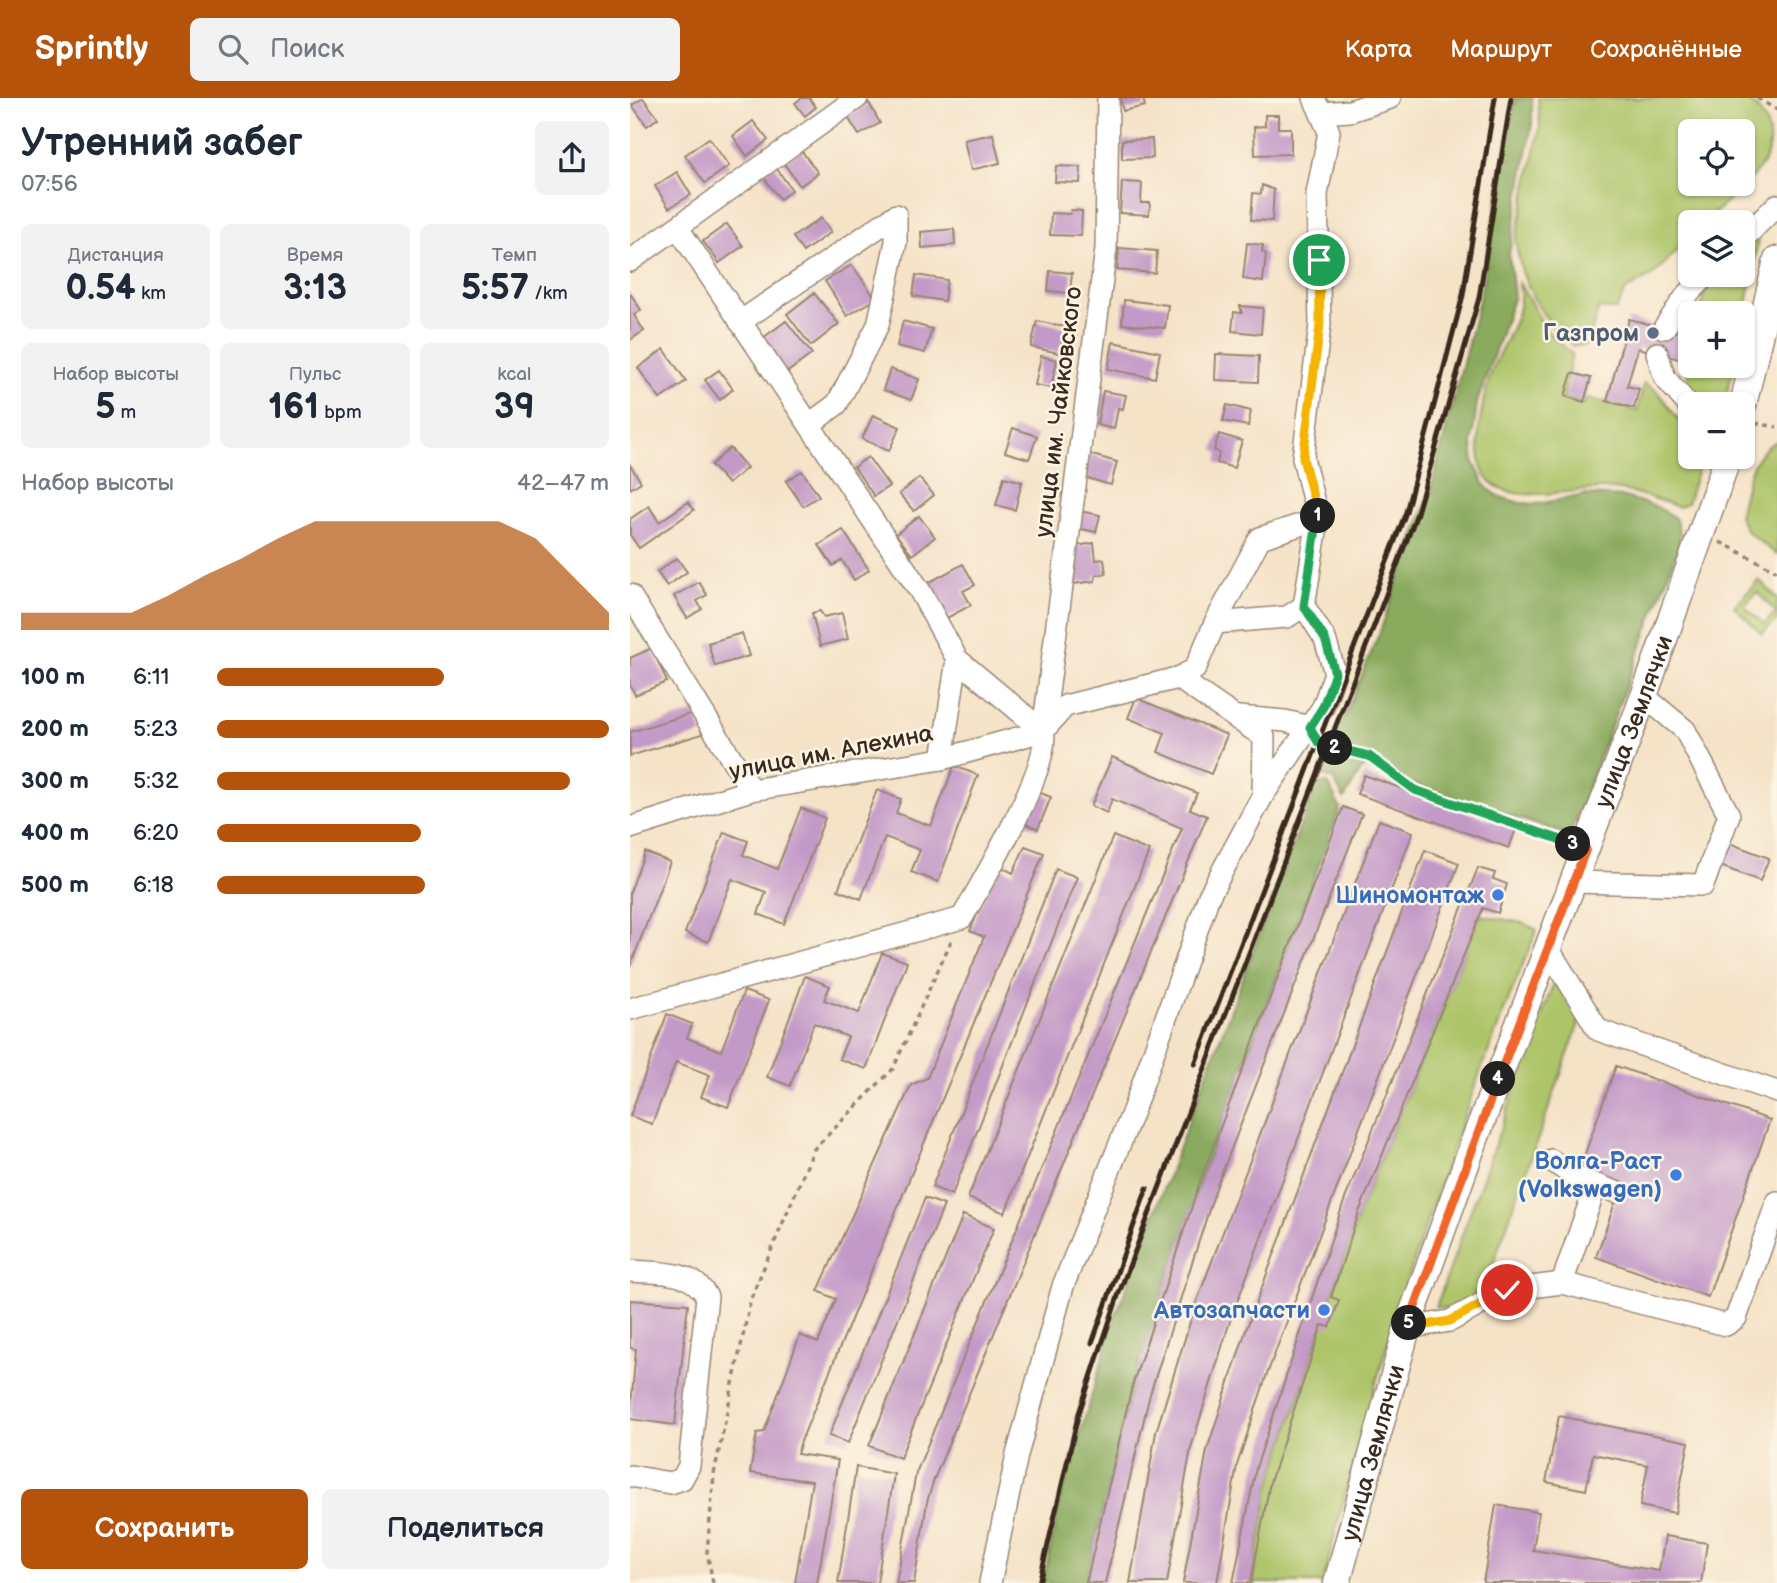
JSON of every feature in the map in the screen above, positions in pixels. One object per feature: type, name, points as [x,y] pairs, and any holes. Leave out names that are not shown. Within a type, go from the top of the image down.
[{"type":"main road","points":[[1746,392],[1777,260]]},
{"type":"main road","name":"улица Землячки","points":[[1337,1583],[1407,1328],[1704,534],[1724,469]]},
{"type":"street","points":[[630,261],[857,98]]},
{"type":"street","name":"улица им. Чайковского","points":[[962,918],[1034,778],[1046,741],[1043,731],[1106,249],[1108,98]]},
{"type":"street","points":[[1317,106],[1350,111],[1390,98]]},
{"type":"street","points":[[990,1583],[1017,1455],[1063,1286],[1133,1111],[1209,896],[1263,795],[1323,707],[1335,673],[1325,639],[1304,606],[1318,519],[1303,458],[1320,325],[1317,194],[1329,132],[1317,106]]},
{"type":"street","points":[[1755,227],[1777,205]]},
{"type":"street","points":[[740,322],[896,215],[896,242],[878,325],[837,404],[810,424]]},
{"type":"street","points":[[678,228],[920,591],[957,659],[1043,731],[1065,706],[1178,678],[1195,669],[1215,622],[1260,538],[1318,519]]},
{"type":"street","points":[[1664,328],[1695,287]]},
{"type":"street","points":[[1657,353],[1665,378],[1678,393]]},
{"type":"street","points":[[630,595],[751,790]]},
{"type":"street","points":[[1215,622],[1287,617],[1304,606]]},
{"type":"street","points":[[942,759],[957,659]]},
{"type":"street","points":[[1178,678],[1264,737],[1263,795]]},
{"type":"street","points":[[1573,882],[1703,885],[1729,815],[1685,730],[1644,696]]},
{"type":"street","points":[[1238,717],[1285,721],[1310,727]]},
{"type":"street","name":"улица им. Алехина","points":[[630,828],[751,790],[942,759],[1043,731]]},
{"type":"street","points":[[630,1009],[962,918]]},
{"type":"street","points":[[1548,948],[1598,1030],[1777,1092]]},
{"type":"street","points":[[1551,1160],[1575,1177],[1606,1188],[1562,1283]]},
{"type":"street","points":[[1407,1328],[1450,1321],[1507,1290],[1562,1283],[1726,1325],[1736,1318],[1777,1202]]},
{"type":"street","points":[[630,1271],[686,1276],[700,1284],[707,1297],[689,1466],[682,1479],[670,1483],[630,1476]]},
{"type":"path","points":[[1757,98],[1777,110]]},
{"type":"path","points":[[1755,423],[1777,427]]},
{"type":"path","points":[[1704,534],[1777,571]]},
{"type":"path","points":[[1310,727],[1318,742],[1369,756],[1415,790],[1586,849]]},
{"type":"path","points":[[713,1583],[707,1552],[714,1474],[751,1298],[814,1149],[894,1069],[962,918]]},
{"type":"green space","points":[[1515,98],[1532,98],[1532,125],[1509,254],[1514,296],[1477,403],[1472,443],[1474,463],[1486,487],[1500,497],[1520,503],[1537,504],[1586,495],[1625,497],[1657,507],[1675,518],[1680,533],[1678,549],[1570,834],[1363,767],[1344,799],[1333,779],[1320,775],[1379,634],[1430,492],[1481,292]]},
{"type":"green space","points":[[1538,98],[1743,98],[1758,110],[1767,126],[1767,154],[1755,173],[1755,119],[1678,119],[1678,196],[1734,196],[1718,210],[1678,210],[1678,249],[1653,275],[1626,290],[1616,310],[1599,308],[1587,345],[1573,346],[1551,325],[1542,312],[1521,269],[1516,239],[1540,127]]},
{"type":"green space","points":[[1755,218],[1760,229],[1755,258]]},
{"type":"green space","points":[[1518,281],[1547,331],[1572,354],[1563,398],[1584,404],[1587,398],[1637,411],[1644,383],[1657,391],[1678,419],[1678,469],[1698,469],[1687,503],[1679,507],[1612,489],[1522,494],[1506,491],[1492,483],[1483,471],[1480,459],[1481,416],[1492,372],[1518,312]]},
{"type":"green space","points":[[1704,287],[1750,287],[1748,301],[1703,301]]},
{"type":"green space","points":[[1688,378],[1731,378],[1727,392],[1688,392]]},
{"type":"green space","points":[[1777,441],[1777,555],[1747,531],[1739,516],[1752,469],[1755,469],[1755,462],[1767,447]]},
{"type":"green space","points":[[1759,580],[1777,598],[1777,620],[1762,634],[1734,606]],"holes":[[[1757,592],[1776,612],[1764,624],[1744,606]]]},
{"type":"green space","points":[[1328,783],[1340,808],[1204,1170],[1132,1386],[1086,1583],[1043,1583],[1061,1497],[1115,1317],[1316,784]]},
{"type":"green space","points":[[1480,915],[1523,923],[1537,930],[1473,1090],[1416,1252],[1366,1417],[1323,1583],[1252,1583],[1268,1492],[1359,1212]]},
{"type":"green space","points":[[1553,984],[1565,989],[1580,1015],[1578,1026],[1487,1281],[1472,1298],[1453,1309],[1436,1307]]},
{"type":"building","points":[[643,98],[658,118],[647,126],[632,105]]},
{"type":"building","points":[[802,98],[809,98],[816,107],[805,116],[795,103]]},
{"type":"building","points":[[1120,98],[1143,98],[1145,106],[1123,111]]},
{"type":"building","points":[[869,103],[880,123],[859,135],[847,116]]},
{"type":"building","points":[[1265,115],[1278,115],[1278,128],[1291,128],[1291,154],[1255,155],[1254,127],[1265,126]]},
{"type":"building","points":[[753,121],[768,140],[747,156],[733,136]]},
{"type":"building","points":[[993,134],[1000,163],[971,170],[964,140]]},
{"type":"building","points":[[709,138],[729,166],[705,183],[685,155]]},
{"type":"building","points":[[1152,139],[1153,158],[1122,159],[1122,140]]},
{"type":"building","points":[[801,150],[818,173],[800,186],[783,162]]},
{"type":"building","points":[[774,165],[792,190],[780,199],[761,174]]},
{"type":"building","points":[[1056,166],[1081,167],[1080,183],[1055,182]]},
{"type":"building","points":[[677,172],[691,195],[669,208],[655,186]]},
{"type":"building","points":[[1122,182],[1142,183],[1141,203],[1150,203],[1149,215],[1120,213]]},
{"type":"building","points":[[1262,185],[1274,190],[1272,221],[1251,220],[1253,193],[1261,194]]},
{"type":"building","points":[[1071,210],[1082,211],[1081,236],[1050,235],[1051,213],[1070,214]]},
{"type":"building","points":[[821,218],[831,232],[803,252],[793,237]]},
{"type":"building","points":[[727,224],[743,246],[719,263],[703,241]]},
{"type":"building","points":[[954,229],[955,245],[922,248],[921,232]]},
{"type":"building","points":[[1247,243],[1263,245],[1262,252],[1266,254],[1263,282],[1243,279]]},
{"type":"building","points":[[1119,248],[1157,251],[1155,273],[1117,270]]},
{"type":"building","points":[[852,265],[876,299],[847,316],[825,281]]},
{"type":"building","points":[[1050,271],[1072,273],[1070,293],[1048,291]]},
{"type":"building","points":[[916,275],[947,280],[944,301],[913,296]]},
{"type":"building","points":[[630,293],[641,310],[634,315],[644,331],[630,340]]},
{"type":"building","points":[[814,293],[839,324],[811,346],[787,314]]},
{"type":"building","points":[[1124,300],[1168,305],[1165,328],[1122,324]]},
{"type":"building","points":[[1240,306],[1263,308],[1261,334],[1232,331],[1234,312],[1242,313]]},
{"type":"building","points":[[1629,319],[1678,332],[1678,359],[1638,348],[1627,386],[1639,389],[1634,408],[1607,401]]},
{"type":"building","points":[[786,321],[812,354],[785,374],[759,341]]},
{"type":"building","points":[[903,321],[932,329],[925,353],[897,346]]},
{"type":"building","points":[[1037,321],[1065,327],[1059,353],[1031,347]]},
{"type":"building","points":[[1113,342],[1160,352],[1155,378],[1108,369]]},
{"type":"building","points":[[664,349],[686,381],[660,399],[638,368]]},
{"type":"building","points":[[1216,354],[1259,356],[1258,382],[1215,380]]},
{"type":"building","points":[[1041,356],[1057,360],[1051,388],[1035,385]]},
{"type":"building","points":[[890,369],[919,379],[911,400],[883,390]]},
{"type":"building","points":[[719,370],[733,389],[720,400],[705,380]]},
{"type":"building","points":[[1572,373],[1591,378],[1584,402],[1565,396]]},
{"type":"building","points":[[1103,391],[1126,395],[1123,409],[1118,408],[1114,429],[1097,425]]},
{"type":"building","points":[[1227,405],[1251,411],[1248,426],[1223,421]]},
{"type":"building","points":[[873,415],[900,427],[889,451],[862,439]]},
{"type":"building","points":[[1013,428],[1037,436],[1029,459],[1005,452]]},
{"type":"building","points":[[1219,434],[1242,441],[1234,468],[1217,463],[1219,453],[1214,450]]},
{"type":"building","points":[[730,448],[747,468],[728,484],[711,465]]},
{"type":"building","points":[[1089,454],[1117,462],[1111,485],[1083,477]]},
{"type":"building","points":[[868,457],[889,486],[874,496],[854,467]]},
{"type":"building","points":[[630,465],[641,482],[630,489]]},
{"type":"building","points":[[802,471],[819,496],[803,506],[786,481]]},
{"type":"building","points":[[1004,477],[1022,482],[1015,510],[996,505]]},
{"type":"building","points":[[919,478],[934,495],[914,511],[899,494]]},
{"type":"building","points":[[688,502],[694,510],[639,548],[630,535],[630,519],[649,506],[659,522]]},
{"type":"building","points":[[1079,511],[1100,515],[1096,532],[1076,528]]},
{"type":"building","points":[[919,516],[935,537],[912,555],[896,534]]},
{"type":"building","points":[[843,530],[869,570],[854,580],[842,560],[833,566],[819,545]]},
{"type":"building","points":[[1094,543],[1096,560],[1104,559],[1106,574],[1096,575],[1095,581],[1073,584],[1070,547]]},
{"type":"building","points":[[677,558],[687,572],[667,586],[657,572]]},
{"type":"building","points":[[963,564],[975,585],[963,591],[971,605],[947,618],[928,583]]},
{"type":"building","points":[[699,582],[707,595],[697,601],[702,609],[687,618],[674,596]]},
{"type":"building","points":[[820,611],[824,617],[842,613],[848,639],[820,646],[812,613]]},
{"type":"building","points":[[742,633],[749,656],[715,666],[708,643]]},
{"type":"building","points":[[652,648],[667,682],[635,695],[630,685],[630,658]]},
{"type":"building","points":[[1136,698],[1227,735],[1211,774],[1158,752],[1165,733],[1128,718]]},
{"type":"building","points":[[696,712],[702,734],[630,756],[630,732]]},
{"type":"building","points":[[1112,757],[1197,793],[1190,809],[1207,816],[934,1479],[927,1502],[914,1583],[896,1583],[916,1473],[1182,828],[1112,799],[1107,813],[1091,806]]},
{"type":"building","points":[[954,766],[978,775],[938,882],[911,872],[920,850],[885,837],[861,899],[838,890],[877,790],[901,799],[896,813],[931,826]]},
{"type":"building","points":[[1364,775],[1516,829],[1509,848],[1357,794]]},
{"type":"building","points":[[1033,790],[1051,797],[1038,829],[1021,822]]},
{"type":"building","points":[[1343,807],[1362,814],[1216,1188],[1150,1394],[1105,1583],[1086,1583],[1132,1386],[1204,1170]]},
{"type":"building","points":[[801,808],[825,818],[784,924],[758,914],[766,892],[732,879],[708,942],[685,933],[724,832],[748,841],[743,855],[777,869]]},
{"type":"building","points":[[1379,820],[1413,832],[1230,1321],[1191,1448],[1167,1583],[1130,1583],[1156,1432],[1195,1306]]},
{"type":"building","points":[[1113,836],[1149,851],[1005,1213],[968,1198]]},
{"type":"building","points":[[1724,841],[1769,858],[1760,881],[1715,864]]},
{"type":"building","points":[[1025,846],[1044,853],[801,1441],[797,1454],[838,1460],[817,1583],[795,1583],[812,1481],[750,1473],[757,1433],[764,1432],[800,1335],[818,1343],[836,1299],[818,1291],[911,1085],[927,1078],[984,937],[970,931],[997,865],[1013,873]]},
{"type":"building","points":[[1425,850],[1459,863],[1266,1377],[1237,1465],[1217,1583],[1183,1583],[1207,1450],[1246,1330]]},
{"type":"building","points":[[645,852],[670,862],[630,967],[630,892]]},
{"type":"building","points":[[1478,868],[1495,873],[1493,879],[1507,884],[1498,913],[1483,908],[1359,1212],[1331,1297],[1339,1300],[1330,1327],[1322,1325],[1270,1482],[1251,1583],[1233,1583],[1256,1468],[1343,1204]]},
{"type":"building","points":[[1056,869],[1077,877],[952,1195],[932,1187]]},
{"type":"building","points":[[882,953],[907,962],[866,1069],[839,1059],[848,1037],[814,1023],[790,1086],[767,1077],[805,976],[830,986],[824,1000],[859,1013]]},
{"type":"building","points":[[744,991],[769,1000],[728,1107],[701,1097],[710,1075],[676,1062],[652,1124],[630,1116],[667,1014],[692,1024],[687,1038],[721,1051]]},
{"type":"building","name":"Волга-Раст (Volkswagen)","points":[[1616,1066],[1770,1120],[1708,1297],[1596,1257],[1622,1183],[1580,1168]]},
{"type":"building","points":[[925,1198],[944,1205],[848,1443],[829,1436]]},
{"type":"building","points":[[963,1215],[994,1228],[900,1458],[869,1446]]},
{"type":"building","points":[[630,1300],[688,1304],[675,1425],[630,1419],[636,1349],[630,1348]]},
{"type":"building","points":[[1559,1416],[1689,1442],[1675,1513],[1640,1506],[1648,1465],[1593,1454],[1586,1490],[1546,1482]]},
{"type":"building","points":[[856,1467],[894,1474],[877,1583],[838,1583]]},
{"type":"building","points":[[1496,1505],[1539,1512],[1533,1550],[1659,1571],[1665,1536],[1707,1543],[1701,1583],[1483,1583]]},
{"type":"railway","points":[[1195,1064],[1406,512],[1463,295],[1495,98]]},
{"type":"railway","points":[[1039,1583],[1078,1416],[1119,1293],[1416,516],[1479,298],[1511,98]]},
{"type":"railway","points":[[1092,1343],[1147,1188]]},
{"type":"place","name":"Газпром","points":[[1653,333]]},
{"type":"place","name":"Шиномонтаж","points":[[1498,895]]},
{"type":"place","name":"Волга-Раст (Volkswagen)","points":[[1676,1175]]},
{"type":"place","name":"Автозапчасти","points":[[1324,1310]]},
{"type":"route","points":[[1319,260],[1320,325],[1303,458],[1318,519],[1304,606],[1325,639],[1335,673],[1323,707],[1310,727],[1318,742],[1328,747],[1369,756],[1415,790],[1586,849],[1475,1139],[1407,1328],[1450,1321],[1507,1290]]}]
